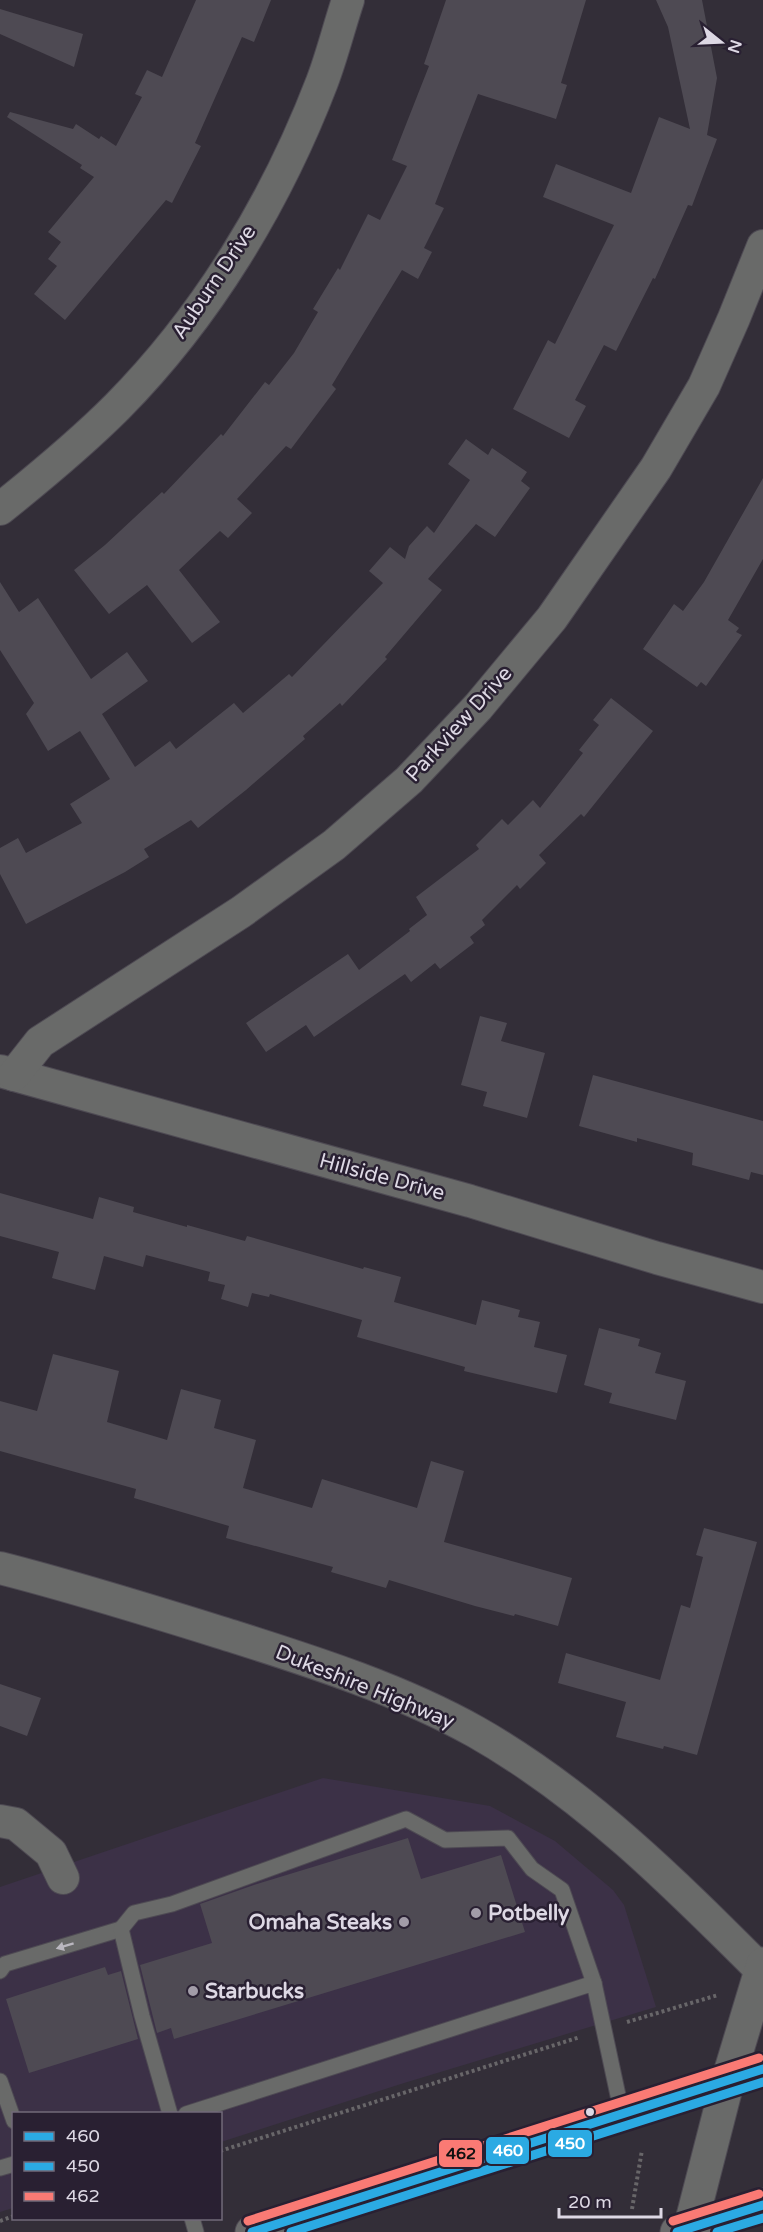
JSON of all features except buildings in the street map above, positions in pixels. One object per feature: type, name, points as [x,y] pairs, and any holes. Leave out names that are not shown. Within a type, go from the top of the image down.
[{"type":"main road","points":[[252,2232],[763,2069]]},
{"type":"main road","points":[[686,2231],[763,2205]]},
{"type":"street","name":"Auburn Drive","points":[[0,509],[47,472],[116,408],[158,362],[204,305],[249,234],[288,160],[322,82],[348,0]]},
{"type":"street","name":"Parkview Drive","points":[[7,1073],[40,1042],[241,912],[334,844],[409,780],[478,707],[552,618],[656,468],[704,386],[735,318],[763,246]]},
{"type":"street","name":"Hillside Drive","points":[[7,1073],[470,1201],[657,1258],[763,1287]]},
{"type":"street","name":"Dukeshire Highway","points":[[0,1569],[93,1594],[316,1664],[401,1697],[477,1733],[532,1768],[604,1820],[762,1967]]},
{"type":"street","points":[[0,1821],[16,1824],[51,1853],[63,1878]]},
{"type":"street","points":[[686,2231],[762,1967]]},
{"type":"lane","points":[[0,1971],[5,1964],[122,1929],[135,1913],[172,1904],[406,1819],[445,1840],[508,1838],[532,1869],[562,1890],[594,1983],[622,2114]]},
{"type":"lane","points":[[122,1929],[142,2016],[169,2112]]},
{"type":"lane","points":[[192,2112],[594,1983]]},
{"type":"lane","points":[[0,2081],[12,2115]]},
{"type":"path","points":[[222,2150],[723,1993]]},
{"type":"path","points":[[632,2209],[642,2150]]},
{"type":"shaded area","points":[[323,1778],[490,1806],[555,1841],[613,1890],[624,1905],[656,2007],[404,2083],[222,2142],[222,2112],[12,2112],[12,2208],[0,2212],[0,1887]]},
{"type":"transit line","name":"462","points":[[248,2221],[759,2058]]},
{"type":"transit line","name":"460","points":[[252,2232],[763,2069]]},
{"type":"transit line","name":"450","points":[[291,2232],[763,2082]]},
{"type":"transit line","name":"462","points":[[673,2221],[759,2194]]},
{"type":"transit line","name":"460","points":[[677,2232],[763,2205]]},
{"type":"transit line","name":"450","points":[[717,2232],[763,2218]]},
{"type":"place","name":"Potbelly","points":[[476,1913]]},
{"type":"place","name":"Omaha Steaks","points":[[404,1922]]},
{"type":"place","name":"Starbucks","points":[[193,1991]]}]
